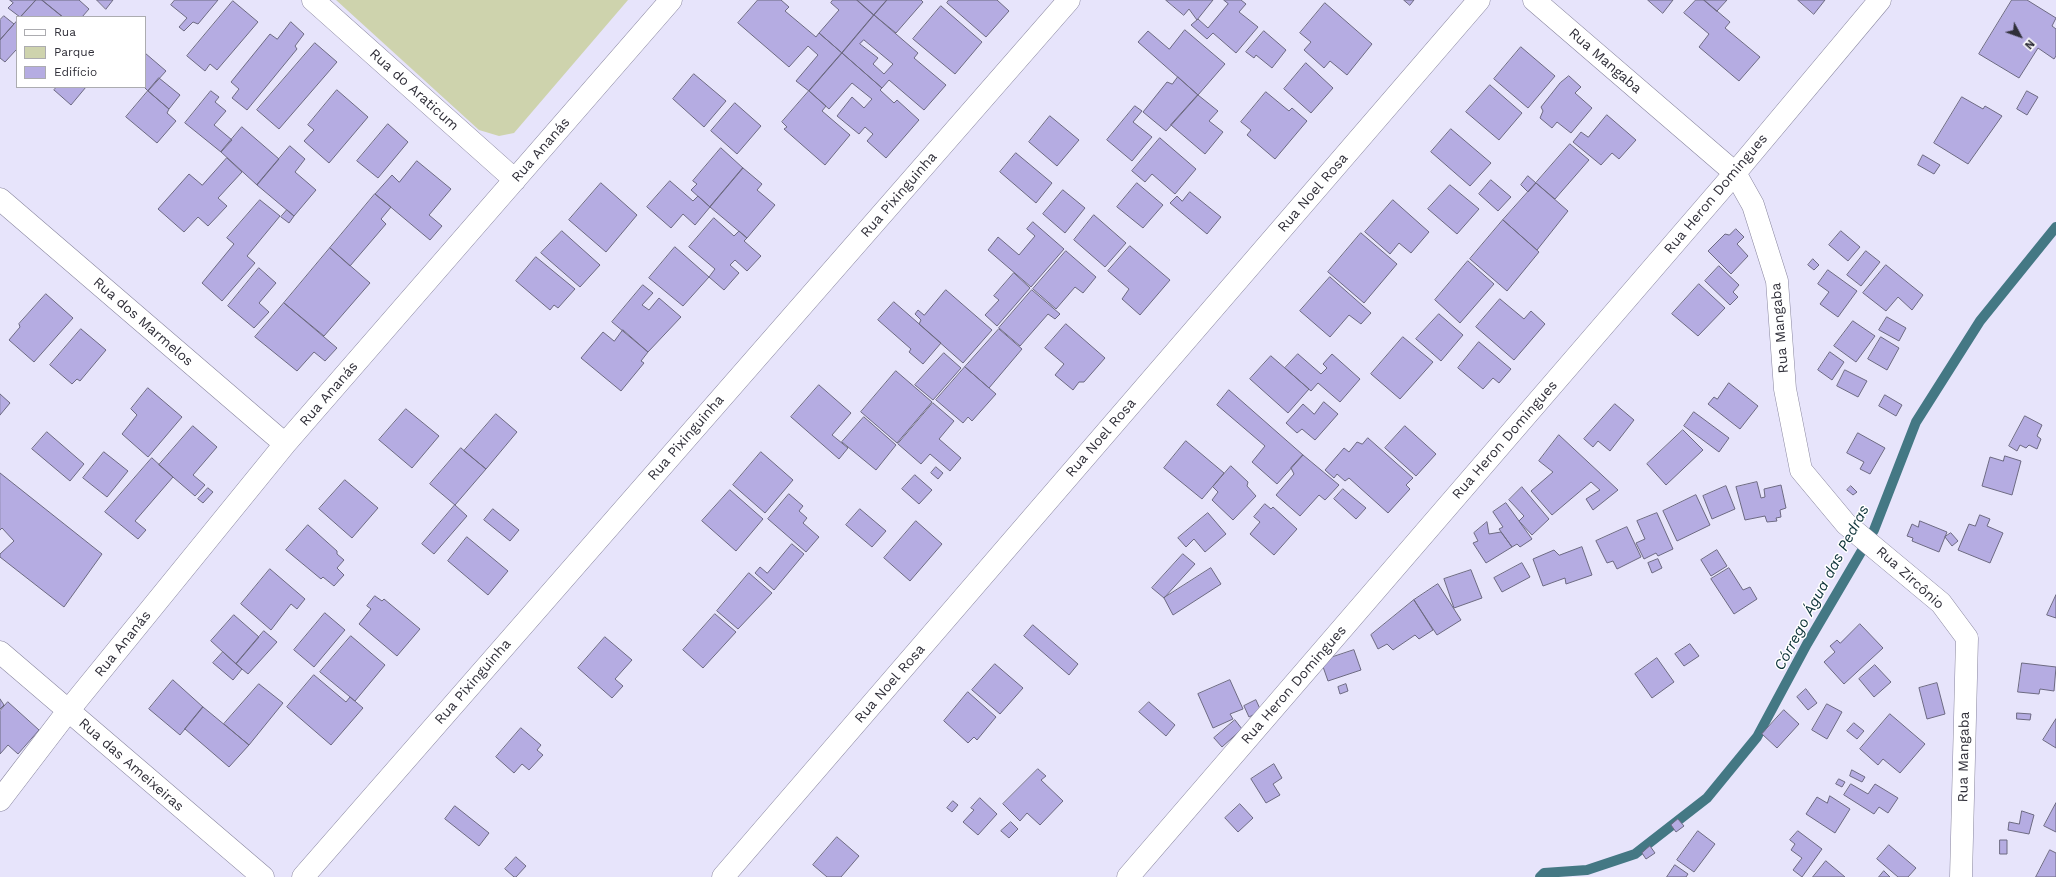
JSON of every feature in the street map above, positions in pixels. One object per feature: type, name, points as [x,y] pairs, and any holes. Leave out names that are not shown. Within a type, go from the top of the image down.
[{"type":"street","name":"Rua do Araticum","points":[[313,0],[515,180]]},
{"type":"street","name":"Rua Ananás","points":[[0,800],[68,711],[285,444],[671,0]]},
{"type":"street","name":"Rua Pixinguinha","points":[[303,877],[1069,0]]},
{"type":"street","name":"Rua Noel Rosa","points":[[723,877],[1479,0]]},
{"type":"street","name":"Rua Mangaba","points":[[1534,0],[1735,173],[1753,205],[1776,281],[1785,389],[1801,470],[1846,524]]},
{"type":"street","name":"Rua Heron Domingues","points":[[1128,877],[1735,173],[1880,0]]},
{"type":"street","name":"Rua dos Marmelos","points":[[0,199],[285,444]]},
{"type":"street","name":"Rua Zircônio","points":[[1846,524],[1872,544],[1941,603],[1967,638]]},
{"type":"street","name":"Rua Mangaba","points":[[1961,877],[1967,638]]},
{"type":"street","name":"Rua das Ameixeiras","points":[[0,652],[262,877]]},
{"type":"green space","points":[[336,0],[628,0],[514,133],[499,136],[479,130]]},
{"type":"building","points":[[10,0],[36,0],[21,16],[8,8],[13,3]]},
{"type":"building","points":[[36,0],[42,0],[62,16],[22,16]]},
{"type":"building","points":[[42,0],[79,0],[89,9],[83,16],[62,16]]},
{"type":"building","points":[[97,0],[113,0],[106,9]]},
{"type":"building","points":[[175,0],[218,0],[198,24],[193,22],[184,31],[179,27],[187,18],[171,5]]},
{"type":"building","points":[[758,0],[781,0],[789,7],[785,11],[816,37],[819,33],[842,53],[809,91],[796,81],[818,55],[808,46],[789,67],[738,23]]},
{"type":"building","points":[[833,0],[857,0],[874,15],[842,53],[819,33],[839,10],[831,3]]},
{"type":"building","points":[[857,0],[887,0],[874,15]]},
{"type":"building","points":[[887,0],[921,0],[923,2],[896,33],[874,15]]},
{"type":"building","points":[[949,0],[997,0],[1009,11],[986,37],[947,3]]},
{"type":"building","points":[[1166,0],[1213,0],[1197,20],[1189,9],[1184,15]]},
{"type":"building","points":[[1224,0],[1241,0],[1246,4],[1239,12],[1258,27],[1236,53],[1213,33],[1207,39],[1191,25],[1198,19],[1208,28],[1228,4]]},
{"type":"building","points":[[1404,0],[1414,0],[1410,5]]},
{"type":"building","points":[[1648,0],[1673,0],[1663,13]]},
{"type":"building","points":[[1696,0],[1704,0],[1730,22],[1725,28],[1760,57],[1739,81],[1699,47],[1709,34],[1684,13]]},
{"type":"building","points":[[1704,0],[1727,0],[1717,11]]},
{"type":"building","points":[[1798,0],[1825,0],[1814,14]]},
{"type":"building","points":[[2012,0],[2027,0],[2056,18],[2052,26],[2056,29],[2056,56],[2054,59],[2038,48],[2019,78],[1979,54]]},
{"type":"building","points":[[233,1],[258,22],[217,70],[210,64],[205,71],[187,56]]},
{"type":"building","points":[[1325,3],[1372,44],[1347,75],[1330,61],[1324,68],[1304,50],[1311,42],[1300,33]]},
{"type":"building","points":[[941,6],[982,42],[955,74],[913,39]]},
{"type":"building","points":[[874,15],[918,53],[914,58],[946,85],[924,110],[889,80],[882,88],[842,53]]},
{"type":"building","points":[[4,16],[14,24],[0,40],[0,20]]},
{"type":"building","points":[[16,22],[16,50],[5,62],[0,58],[0,40]]},
{"type":"building","points":[[291,22],[304,34],[295,46],[297,49],[247,110],[232,98],[239,89],[231,82],[270,34],[277,39]]},
{"type":"building","points":[[1185,30],[1225,64],[1198,95],[1138,42],[1148,31],[1169,49]]},
{"type":"building","points":[[1264,31],[1286,50],[1272,68],[1256,55],[1254,58],[1246,52]]},
{"type":"building","points":[[864,40],[893,64],[884,74],[873,64],[878,58],[860,44]]},
{"type":"building","points":[[315,43],[337,62],[279,129],[257,110]]},
{"type":"building","points":[[1521,47],[1555,76],[1528,108],[1494,79]]},
{"type":"building","points":[[842,53],[882,88],[880,90],[894,103],[897,100],[919,120],[886,158],[867,141],[873,134],[865,127],[859,134],[837,116],[852,97],[864,108],[872,99],[852,83],[829,109],[809,91]]},
{"type":"building","points":[[146,54],[166,71],[148,91],[145,88]]},
{"type":"building","points":[[1306,63],[1333,88],[1311,113],[1284,89]]},
{"type":"building","points":[[694,74],[726,101],[704,127],[673,99]]},
{"type":"building","points":[[1569,76],[1581,87],[1575,93],[1592,108],[1571,133],[1557,122],[1552,128],[1540,118],[1543,111],[1541,107],[1560,83]]},
{"type":"building","points":[[1178,77],[1198,95],[1166,131],[1143,112],[1167,82],[1172,84]]},
{"type":"building","points":[[159,78],[180,95],[169,109],[148,91]]},
{"type":"building","points":[[1490,85],[1522,113],[1499,140],[1466,112]]},
{"type":"building","points":[[56,88],[85,88],[71,105],[54,90]]},
{"type":"building","points":[[337,90],[368,117],[329,163],[304,141],[314,130],[308,125]]},
{"type":"building","points":[[148,91],[169,109],[167,113],[176,121],[157,143],[126,117]]},
{"type":"building","points":[[211,91],[219,97],[215,102],[226,111],[214,125],[232,140],[221,152],[185,123]]},
{"type":"building","points":[[809,91],[826,106],[822,111],[850,135],[825,165],[784,129],[787,127],[782,122]]},
{"type":"building","points":[[2027,91],[2038,97],[2027,115],[2017,109]]},
{"type":"building","points":[[1266,92],[1289,111],[1292,108],[1307,121],[1275,159],[1247,135],[1251,130],[1241,122]]},
{"type":"building","points":[[1198,95],[1218,111],[1209,121],[1223,132],[1205,154],[1171,125]]},
{"type":"building","points":[[1962,97],[1983,109],[1985,106],[2002,116],[1968,164],[1934,143]]},
{"type":"building","points":[[735,103],[761,126],[737,154],[711,131]]},
{"type":"building","points":[[1135,106],[1142,111],[1133,122],[1152,137],[1132,161],[1107,140]]},
{"type":"building","points":[[1607,115],[1636,140],[1619,159],[1612,153],[1601,165],[1573,142],[1581,132],[1588,137]]},
{"type":"building","points":[[1050,116],[1079,140],[1057,166],[1029,142]]},
{"type":"building","points":[[388,124],[408,142],[378,178],[357,161]]},
{"type":"building","points":[[242,127],[279,159],[257,185],[221,152]]},
{"type":"building","points":[[1451,129],[1491,163],[1470,186],[1431,152]]},
{"type":"building","points":[[1160,138],[1196,169],[1175,194],[1152,174],[1145,182],[1132,171]]},
{"type":"building","points":[[1570,144],[1589,160],[1555,199],[1536,183]]},
{"type":"building","points":[[290,146],[305,159],[295,172],[316,190],[294,216],[257,185]]},
{"type":"building","points":[[721,148],[743,168],[710,207],[691,190],[697,184],[693,181]]},
{"type":"building","points":[[1016,153],[1052,183],[1036,203],[1000,172]]},
{"type":"building","points":[[1923,155],[1940,165],[1934,174],[1918,165]]},
{"type":"building","points":[[227,158],[242,172],[218,198],[227,206],[208,226],[198,217],[184,232],[158,209],[189,174],[202,185]]},
{"type":"building","points":[[417,161],[451,189],[429,215],[442,226],[430,240],[375,194],[392,175],[399,182]]},
{"type":"building","points":[[743,168],[762,184],[757,190],[775,205],[747,238],[710,207]]},
{"type":"building","points":[[1528,176],[1536,183],[1528,192],[1521,185]]},
{"type":"building","points":[[1491,180],[1511,197],[1498,211],[1479,194]]},
{"type":"building","points":[[670,181],[693,201],[698,196],[710,207],[695,225],[683,214],[671,228],[647,207]]},
{"type":"building","points":[[601,183],[637,215],[606,252],[569,220]]},
{"type":"building","points":[[1137,183],[1163,205],[1143,228],[1117,207]]},
{"type":"building","points":[[1536,183],[1568,211],[1537,250],[1503,220]]},
{"type":"building","points":[[1450,185],[1479,209],[1457,234],[1428,209]]},
{"type":"building","points":[[1063,190],[1085,208],[1065,233],[1043,214]]},
{"type":"building","points":[[1190,192],[1221,217],[1207,234],[1170,203],[1177,196],[1182,201]]},
{"type":"building","points":[[375,194],[391,207],[381,219],[386,224],[350,266],[330,248]]},
{"type":"building","points":[[260,200],[280,216],[247,256],[255,263],[222,301],[202,283],[234,244],[227,238]]},
{"type":"building","points":[[1393,200],[1429,232],[1411,253],[1399,243],[1390,254],[1365,232]]},
{"type":"building","points":[[287,210],[294,216],[289,223],[281,217]]},
{"type":"building","points":[[1094,215],[1126,243],[1105,267],[1074,240]]},
{"type":"building","points":[[714,218],[734,236],[739,231],[747,238],[744,241],[761,256],[747,271],[735,260],[730,265],[739,273],[724,290],[709,277],[715,269],[689,247]]},
{"type":"building","points":[[1503,220],[1539,252],[1507,291],[1470,259]]},
{"type":"building","points":[[1033,222],[1064,249],[1031,287],[988,250],[998,237],[1019,255],[1035,236],[1027,229]]},
{"type":"building","points":[[1736,229],[1744,237],[1737,244],[1748,256],[1731,274],[1708,251],[1725,234],[1729,235]]},
{"type":"building","points":[[562,231],[600,265],[580,287],[541,253]]},
{"type":"building","points":[[1841,231],[1860,247],[1848,261],[1829,245]]},
{"type":"building","points":[[1361,233],[1397,264],[1364,303],[1328,272]]},
{"type":"building","points":[[1130,246],[1170,280],[1140,315],[1122,299],[1129,289],[1108,271]]},
{"type":"building","points":[[675,247],[709,277],[683,306],[649,278]]},
{"type":"building","points":[[330,248],[370,283],[324,336],[284,303]]},
{"type":"building","points":[[1066,251],[1096,277],[1083,293],[1075,287],[1056,309],[1033,289]]},
{"type":"building","points":[[1866,251],[1880,262],[1861,286],[1847,275]]},
{"type":"building","points":[[536,257],[575,289],[558,308],[554,305],[550,310],[516,281]]},
{"type":"building","points":[[1813,259],[1819,265],[1814,270],[1808,265]]},
{"type":"building","points":[[1468,261],[1494,284],[1460,323],[1435,300]]},
{"type":"building","points":[[1886,265],[1923,295],[1912,310],[1898,297],[1886,311],[1863,293]]},
{"type":"building","points":[[1719,266],[1739,285],[1733,292],[1738,297],[1730,305],[1705,281]]},
{"type":"building","points":[[259,268],[276,283],[259,303],[269,312],[254,328],[228,306]]},
{"type":"building","points":[[1828,270],[1857,291],[1838,317],[1820,304],[1829,292],[1818,284]]},
{"type":"building","points":[[1014,273],[1030,288],[997,326],[985,315],[999,300],[994,296]]},
{"type":"building","points":[[1330,277],[1371,313],[1361,324],[1349,315],[1330,337],[1300,311]]},
{"type":"building","points":[[1699,284],[1725,308],[1698,336],[1672,314]]},
{"type":"building","points":[[643,285],[653,293],[642,305],[649,310],[659,298],[681,317],[648,352],[612,322]]},
{"type":"building","points":[[946,290],[992,330],[963,363],[919,324],[921,320],[915,314],[918,310],[924,315]]},
{"type":"building","points":[[1032,290],[1060,314],[1055,319],[1048,314],[1020,346],[999,328]]},
{"type":"building","points":[[46,294],[73,318],[34,362],[9,340],[20,327],[19,324]]},
{"type":"building","points":[[1500,299],[1524,319],[1531,311],[1545,324],[1514,360],[1476,327]]},
{"type":"building","points":[[894,302],[941,343],[923,364],[909,352],[911,349],[878,320]]},
{"type":"building","points":[[284,303],[337,348],[325,361],[314,352],[297,371],[255,337]]},
{"type":"building","points":[[1439,314],[1463,335],[1441,361],[1416,339]]},
{"type":"building","points":[[1887,317],[1906,328],[1899,341],[1879,330]]},
{"type":"building","points":[[1853,321],[1875,336],[1856,362],[1834,346]]},
{"type":"building","points":[[1066,324],[1105,358],[1084,382],[1079,382],[1073,390],[1055,375],[1064,364],[1045,348]]},
{"type":"building","points":[[81,329],[106,350],[80,381],[77,379],[72,384],[50,365]]},
{"type":"building","points":[[999,329],[1022,349],[989,388],[965,367]]},
{"type":"building","points":[[623,330],[648,352],[641,361],[644,363],[621,391],[581,358],[603,332],[614,341]]},
{"type":"building","points":[[1403,337],[1433,362],[1400,399],[1371,374]]},
{"type":"building","points":[[1881,337],[1899,348],[1887,370],[1868,359]]},
{"type":"building","points":[[1479,342],[1511,369],[1499,383],[1493,378],[1483,389],[1458,368]]},
{"type":"building","points":[[1830,352],[1844,362],[1832,380],[1818,370]]},
{"type":"building","points":[[944,353],[961,368],[933,400],[915,385]]},
{"type":"building","points":[[1298,354],[1321,374],[1327,368],[1323,364],[1332,354],[1360,379],[1340,402],[1318,383],[1311,391],[1285,368]]},
{"type":"building","points":[[1271,356],[1309,389],[1288,413],[1250,379]]},
{"type":"building","points":[[965,367],[996,394],[972,421],[968,417],[963,423],[936,400]]},
{"type":"building","points":[[1845,370],[1867,381],[1858,397],[1837,386]]},
{"type":"building","points":[[896,371],[932,402],[897,443],[861,412]]},
{"type":"building","points":[[1729,383],[1758,406],[1740,429],[1708,404],[1714,397],[1717,399]]},
{"type":"building","points":[[819,385],[851,413],[832,435],[848,448],[839,459],[791,417]]},
{"type":"building","points":[[148,388],[182,417],[148,457],[122,434],[137,415],[131,409]]},
{"type":"building","points":[[1229,390],[1303,455],[1277,484],[1252,462],[1265,446],[1217,405]]},
{"type":"building","points":[[0,394],[10,403],[0,415]]},
{"type":"building","points":[[1885,395],[1902,405],[1896,416],[1879,406]]},
{"type":"building","points":[[1324,402],[1338,414],[1315,440],[1302,429],[1297,433],[1286,423],[1303,404],[1314,414]]},
{"type":"building","points":[[933,403],[954,421],[939,439],[961,458],[950,471],[930,454],[921,464],[898,444]]},
{"type":"building","points":[[1615,404],[1634,420],[1610,451],[1598,441],[1593,447],[1584,439]]},
{"type":"building","points":[[406,409],[439,436],[412,468],[379,440]]},
{"type":"building","points":[[1694,412],[1729,438],[1719,452],[1684,426]]},
{"type":"building","points":[[496,414],[517,432],[486,469],[464,451]]},
{"type":"building","points":[[2025,416],[2042,425],[2037,436],[2041,439],[2037,449],[2029,445],[2026,448],[2020,445],[2017,451],[2009,446]]},
{"type":"building","points":[[864,417],[896,445],[876,470],[842,442]]},
{"type":"building","points":[[193,426],[217,447],[193,475],[205,485],[195,496],[159,465]]},
{"type":"building","points":[[1405,426],[1436,454],[1416,476],[1385,448]]},
{"type":"building","points":[[1683,430],[1703,450],[1666,485],[1647,464]]},
{"type":"building","points":[[47,432],[84,464],[70,481],[32,449]]},
{"type":"building","points":[[1858,433],[1885,448],[1870,474],[1860,469],[1864,462],[1847,453]]},
{"type":"building","points":[[1559,435],[1618,490],[1593,510],[1586,499],[1600,490],[1591,482],[1552,515],[1531,491],[1553,472],[1539,461]]},
{"type":"building","points":[[1368,438],[1413,478],[1406,485],[1410,489],[1388,513],[1349,478],[1345,481],[1337,474],[1334,478],[1325,470],[1344,448],[1349,452],[1357,442],[1362,444]]},
{"type":"building","points":[[1186,441],[1224,473],[1202,499],[1164,468]]},
{"type":"building","points":[[461,448],[486,469],[455,505],[430,484]]},
{"type":"building","points":[[104,452],[128,471],[107,497],[83,478]]},
{"type":"building","points":[[761,452],[793,480],[765,513],[733,485]]},
{"type":"building","points":[[1303,455],[1339,485],[1325,500],[1319,495],[1300,516],[1276,495],[1294,474],[1291,468]]},
{"type":"building","points":[[2005,456],[2021,461],[2012,495],[1982,486],[1990,457],[2003,461]]},
{"type":"building","points":[[152,458],[173,477],[135,521],[146,530],[138,539],[105,512]]},
{"type":"building","points":[[1231,466],[1248,482],[1247,486],[1256,496],[1233,520],[1212,500],[1218,492],[1213,487]]},
{"type":"building","points":[[936,467],[943,473],[938,479],[931,473]]},
{"type":"building","points":[[0,473],[102,554],[64,607],[0,557],[0,554],[14,541],[2,528],[0,530]]},
{"type":"building","points":[[915,475],[932,490],[919,504],[902,489]]},
{"type":"building","points":[[345,480],[378,508],[352,538],[319,509]]},
{"type":"building","points":[[1757,482],[1761,498],[1765,497],[1764,489],[1781,485],[1786,508],[1780,510],[1781,517],[1776,518],[1777,521],[1767,522],[1765,516],[1745,520],[1736,487]]},
{"type":"building","points":[[1726,486],[1735,509],[1712,519],[1703,496]]},
{"type":"building","points":[[1851,486],[1857,492],[1853,495],[1847,490]]},
{"type":"building","points":[[1522,487],[1549,519],[1532,535],[1519,521],[1524,516],[1509,500]]},
{"type":"building","points":[[208,488],[213,492],[203,503],[198,499]]},
{"type":"building","points":[[1343,489],[1366,508],[1356,519],[1334,499]]},
{"type":"building","points":[[730,490],[763,519],[736,551],[702,521]]},
{"type":"building","points":[[789,494],[803,506],[799,511],[807,518],[803,523],[819,537],[806,552],[768,519]]},
{"type":"building","points":[[1696,495],[1710,525],[1677,541],[1663,511]]},
{"type":"building","points":[[1506,503],[1532,539],[1520,547],[1517,544],[1512,547],[1499,529],[1503,527],[1493,512]]},
{"type":"building","points":[[1265,504],[1271,509],[1273,507],[1297,529],[1274,555],[1250,534],[1260,522],[1254,517]]},
{"type":"building","points":[[455,505],[467,516],[434,554],[422,544]]},
{"type":"building","points":[[493,509],[519,530],[510,541],[484,520]]},
{"type":"building","points":[[860,509],[886,531],[872,547],[846,525]]},
{"type":"building","points":[[1208,513],[1226,534],[1205,552],[1194,539],[1186,547],[1178,538]]},
{"type":"building","points":[[1657,513],[1673,549],[1658,556],[1656,553],[1644,559],[1636,543],[1645,539],[1637,521]]},
{"type":"building","points":[[1980,515],[1990,519],[1987,526],[2003,533],[1990,563],[1958,550],[1969,524],[1975,526]]},
{"type":"building","points":[[916,521],[942,544],[910,581],[884,558]]},
{"type":"building","points":[[1920,521],[1947,532],[1939,552],[1912,541],[1913,538],[1907,536],[1912,524],[1918,527]]},
{"type":"building","points":[[1487,522],[1489,534],[1501,532],[1512,547],[1486,563],[1473,543],[1478,541],[1474,533]]},
{"type":"building","points":[[308,525],[337,551],[337,554],[344,560],[337,568],[344,575],[334,586],[323,577],[321,579],[286,550]]},
{"type":"building","points":[[1627,527],[1641,557],[1617,569],[1613,561],[1607,563],[1596,541]]},
{"type":"building","points":[[1951,533],[1958,541],[1952,546],[1945,537]]},
{"type":"building","points":[[467,537],[508,571],[488,595],[448,561]]},
{"type":"building","points":[[792,544],[804,554],[774,590],[755,573],[760,567],[767,573]]},
{"type":"building","points":[[1582,547],[1592,575],[1566,584],[1565,578],[1543,586],[1533,559],[1554,550],[1559,555]]},
{"type":"building","points":[[1717,550],[1727,566],[1711,576],[1701,560]]},
{"type":"building","points":[[1183,554],[1195,564],[1164,598],[1152,588]]},
{"type":"building","points":[[1658,559],[1662,568],[1652,573],[1648,563]]},
{"type":"building","points":[[1522,563],[1530,577],[1502,592],[1494,578]]},
{"type":"building","points":[[1211,568],[1221,584],[1173,615],[1164,598]]},
{"type":"building","points":[[1729,568],[1743,590],[1750,587],[1757,599],[1734,614],[1711,579]]},
{"type":"building","points":[[270,569],[305,599],[297,609],[291,604],[271,630],[241,604]]},
{"type":"building","points":[[1471,570],[1482,598],[1454,608],[1444,579]]},
{"type":"building","points":[[749,573],[772,593],[738,629],[717,611]]},
{"type":"building","points":[[1438,584],[1461,620],[1437,635],[1414,600]]},
{"type":"building","points":[[2056,595],[2056,618],[2047,615]]},
{"type":"building","points":[[375,596],[382,601],[384,599],[420,629],[397,656],[359,624],[371,609],[367,606]]},
{"type":"building","points":[[1414,600],[1433,630],[1419,639],[1415,635],[1393,650],[1387,644],[1378,649],[1371,635]]},
{"type":"building","points":[[325,613],[345,630],[314,667],[294,650]]},
{"type":"building","points":[[715,614],[736,632],[703,668],[683,650]]},
{"type":"building","points":[[234,615],[259,637],[236,664],[211,641]]},
{"type":"building","points":[[1860,624],[1883,648],[1844,684],[1824,662],[1835,652],[1830,646],[1837,640],[1840,643]]},
{"type":"building","points":[[1033,625],[1078,664],[1069,675],[1024,636]]},
{"type":"building","points":[[264,631],[277,642],[248,674],[236,664]]},
{"type":"building","points":[[351,636],[385,665],[355,701],[320,672]]},
{"type":"building","points":[[605,637],[632,660],[615,679],[623,686],[612,698],[578,668]]},
{"type":"building","points":[[1690,644],[1699,656],[1684,666],[1675,654]]},
{"type":"building","points":[[1354,650],[1361,670],[1328,681],[1321,661]]},
{"type":"building","points":[[223,652],[242,669],[233,680],[213,663]]},
{"type":"building","points":[[1657,658],[1674,682],[1652,698],[1635,674]]},
{"type":"building","points":[[2022,663],[2056,667],[2054,691],[2040,689],[2039,694],[2018,692]]},
{"type":"building","points":[[995,664],[1023,688],[1000,714],[972,690]]},
{"type":"building","points":[[1875,665],[1891,682],[1874,697],[1859,679]]},
{"type":"building","points":[[314,675],[346,702],[350,697],[363,708],[331,745],[287,707]]},
{"type":"building","points":[[173,680],[203,707],[180,735],[149,709]]},
{"type":"building","points":[[1230,680],[1243,709],[1230,714],[1233,719],[1213,728],[1198,694]]},
{"type":"building","points":[[1937,683],[1945,714],[1927,719],[1919,688]]},
{"type":"building","points":[[259,684],[283,703],[249,745],[224,724]]},
{"type":"building","points":[[1346,684],[1348,691],[1340,694],[1338,687]]},
{"type":"building","points":[[1806,689],[1817,703],[1808,710],[1797,697]]},
{"type":"building","points":[[968,692],[996,717],[977,740],[974,737],[968,743],[944,721]]},
{"type":"building","points":[[0,699],[4,705],[0,709]]},
{"type":"building","points":[[1256,700],[1261,711],[1249,717],[1244,706]]},
{"type":"building","points":[[8,702],[39,730],[18,754],[8,745],[0,754],[0,711]]},
{"type":"building","points":[[1149,702],[1175,725],[1166,736],[1139,712]]},
{"type":"building","points":[[1827,704],[1842,712],[1827,739],[1812,730]]},
{"type":"building","points":[[203,707],[249,745],[229,767],[185,729]]},
{"type":"building","points":[[1784,710],[1799,724],[1777,748],[1762,734]]},
{"type":"building","points":[[2017,713],[2031,714],[2030,720],[2017,719]]},
{"type":"building","points":[[1890,714],[1925,744],[1900,773],[1883,759],[1878,765],[1860,749]]},
{"type":"building","points":[[2056,719],[2056,748],[2043,740]]},
{"type":"building","points":[[1235,720],[1242,729],[1222,747],[1214,738]]},
{"type":"building","points":[[1854,723],[1864,731],[1857,739],[1847,731]]},
{"type":"building","points":[[521,728],[541,745],[537,750],[543,755],[529,770],[522,764],[514,773],[496,757]]},
{"type":"building","points":[[1274,764],[1282,778],[1273,784],[1280,795],[1266,803],[1251,779]]},
{"type":"building","points":[[1038,769],[1046,776],[1041,780],[1063,801],[1040,825],[1027,813],[1020,821],[1003,804]]},
{"type":"building","points":[[1852,770],[1865,777],[1862,782],[1850,776]]},
{"type":"building","points":[[1839,779],[1845,782],[1842,787],[1836,784]]},
{"type":"building","points":[[1851,784],[1868,794],[1875,784],[1898,798],[1888,813],[1879,807],[1874,814],[1844,795]]},
{"type":"building","points":[[1830,796],[1850,809],[1835,833],[1806,814],[1817,797],[1827,803]]},
{"type":"building","points":[[980,798],[997,814],[978,835],[963,822],[974,810],[971,808]]},
{"type":"building","points":[[953,801],[958,805],[952,812],[947,808]]},
{"type":"building","points":[[2056,803],[2056,832],[2044,826]]},
{"type":"building","points":[[1240,804],[1253,818],[1238,832],[1225,818]]},
{"type":"building","points":[[455,806],[489,833],[479,846],[445,819]]},
{"type":"building","points":[[2022,811],[2034,815],[2029,834],[2008,830],[2009,822],[2019,824]]},
{"type":"building","points":[[1678,819],[1684,826],[1676,832],[1671,825]]},
{"type":"building","points":[[1011,822],[1018,829],[1009,838],[1001,831]]},
{"type":"building","points":[[1698,831],[1715,844],[1694,872],[1677,860]]},
{"type":"building","points":[[1798,831],[1822,849],[1802,877],[1793,870],[1802,858],[1791,850],[1795,844],[1790,840]]},
{"type":"building","points":[[837,837],[859,856],[841,877],[827,877],[813,865]]},
{"type":"building","points":[[2000,840],[2007,840],[2007,854],[2000,854]]},
{"type":"building","points":[[1889,845],[1916,868],[1908,877],[1898,877],[1877,859]]},
{"type":"building","points":[[1650,846],[1655,853],[1646,859],[1642,853]]},
{"type":"building","points":[[2050,850],[2056,853],[2056,877],[2036,877]]},
{"type":"building","points":[[516,857],[526,866],[516,877],[514,877],[505,869]]},
{"type":"building","points":[[1826,861],[1845,877],[1813,877]]},
{"type":"building","points":[[1675,865],[1688,874],[1686,877],[1667,877]]},
{"type":"building","points":[[1884,871],[1890,877],[1879,877]]},
{"type":"waterway","name":"Córrego Água das Pedras","points":[[1540,877],[1544,873],[1587,870],[1635,854],[1707,798],[1757,737],[1807,644],[1874,530],[1916,422],[1980,321],[2056,227]]}]
